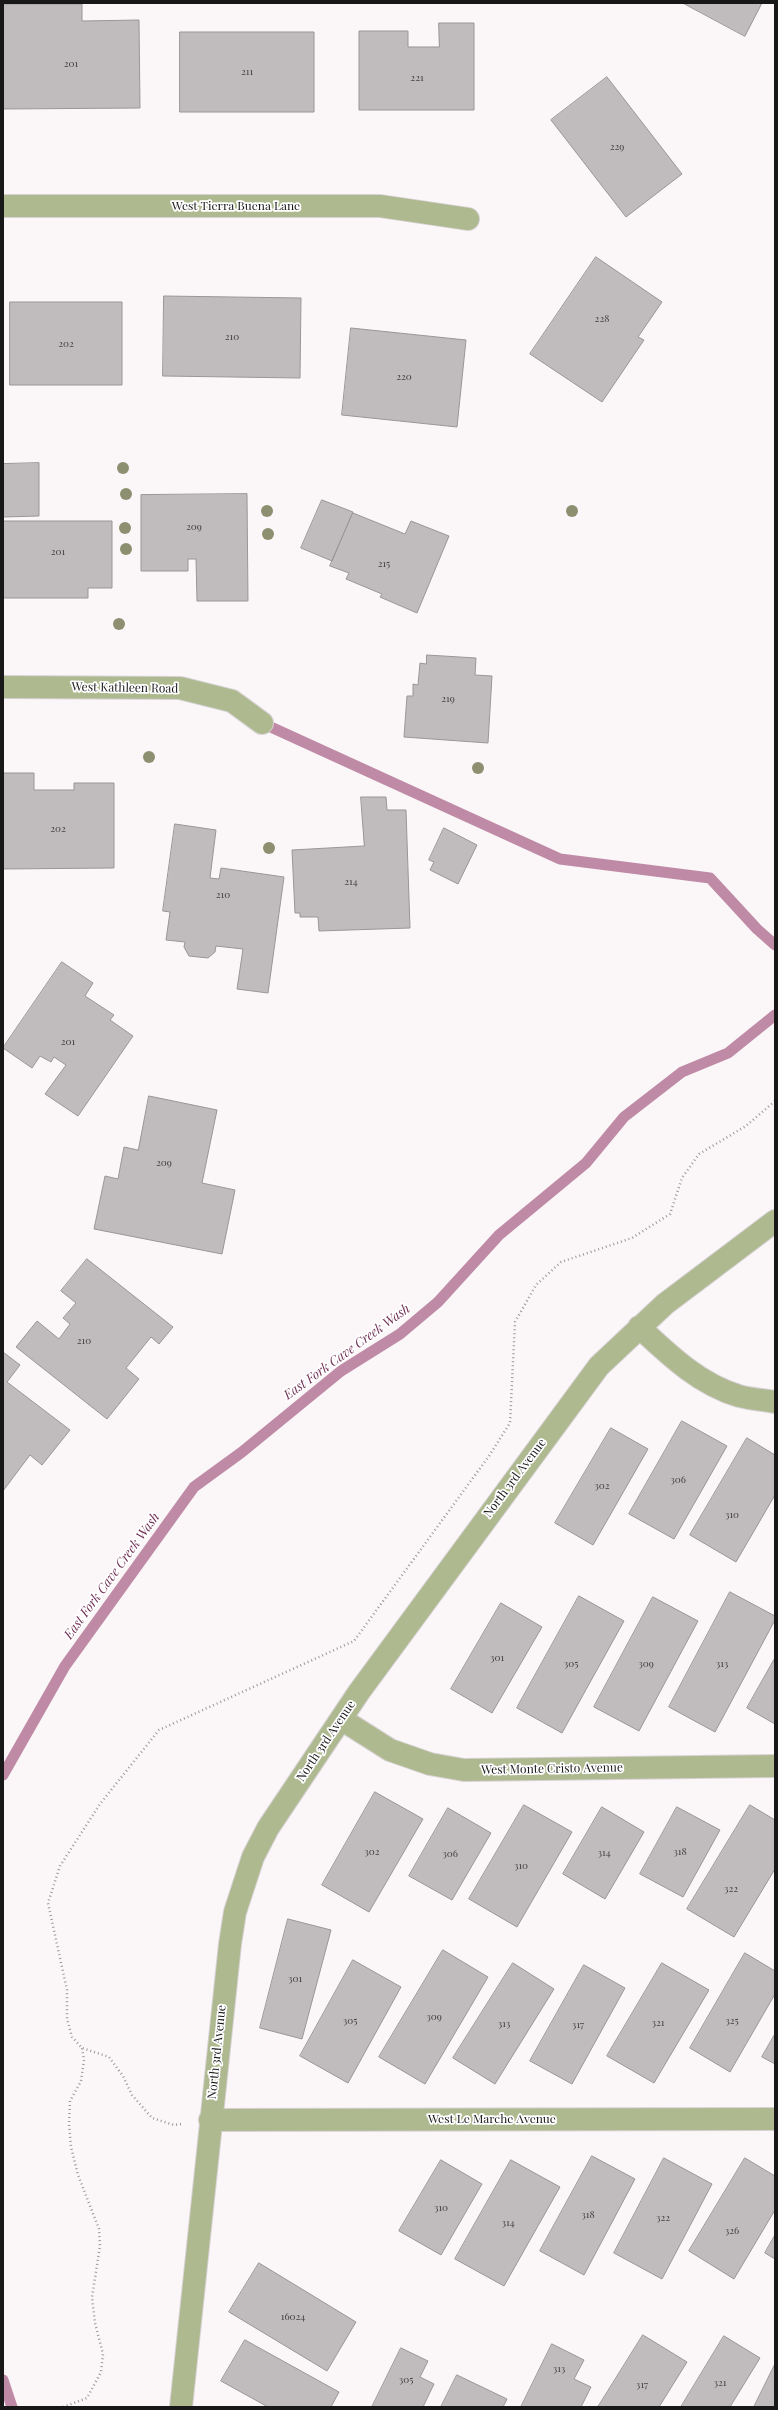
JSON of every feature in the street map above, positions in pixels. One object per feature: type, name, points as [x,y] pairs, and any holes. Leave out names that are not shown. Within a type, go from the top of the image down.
[{"type":"street","name":"West Tierra Buena Lane","points":[[3,206],[380,206],[468,219]]},
{"type":"street","name":"West Kathleen Road","points":[[3,687],[180,688],[232,701],[262,723]]},
{"type":"street","name":"North 3rd Avenue","points":[[181,2407],[210,2120],[234,1912],[253,1857],[268,1828],[341,1719],[475,1533],[599,1366],[665,1304],[775,1221]]},
{"type":"street","points":[[639,1327],[665,1352],[701,1380],[739,1396],[775,1402]]},
{"type":"street","name":"West Monte Cristo Avenue","points":[[341,1719],[390,1750],[430,1764],[464,1770],[775,1766]]},
{"type":"street","name":"West Le Marche Avenue","points":[[210,2120],[775,2119]]},
{"type":"path","points":[[210,2120],[174,2125],[152,2118],[132,2095],[123,2076],[109,2057],[82,2048],[72,2037],[67,2019],[67,1990],[48,1903],[60,1866],[100,1804],[159,1730],[354,1641],[489,1456],[510,1423],[515,1322],[536,1285],[561,1262],[632,1238],[670,1214],[682,1178],[699,1154],[746,1126],[775,1101]]},
{"type":"path","points":[[63,2407],[75,2404],[87,2398],[101,2372],[103,2354],[95,2323],[92,2297],[100,2246],[99,2229],[78,2175],[71,2148],[69,2124],[70,2101],[81,2081],[84,2060],[82,2048]]},
{"type":"building","points":[[683,3],[762,3],[745,36]]},
{"type":"building","points":[[3,4],[82,4],[82,21],[139,20],[140,108],[3,109]]},
{"type":"building","points":[[439,23],[474,23],[474,110],[359,110],[359,31],[408,31],[408,47],[439,47]]},
{"type":"building","points":[[180,32],[314,32],[314,112],[180,112]]},
{"type":"building","points":[[607,77],[682,174],[626,217],[551,120]]},
{"type":"building","points":[[596,257],[662,302],[638,337],[644,340],[602,402],[530,354]]},
{"type":"building","points":[[164,296],[301,298],[300,378],[163,376]]},
{"type":"building","points":[[10,302],[122,302],[122,385],[10,385]]},
{"type":"building","points":[[351,328],[466,340],[457,427],[342,415]]},
{"type":"building","points":[[39,463],[39,516],[3,517],[3,464]]},
{"type":"building","points":[[247,494],[248,601],[197,601],[196,559],[188,559],[188,571],[141,571],[141,495]]},
{"type":"building","points":[[322,500],[353,512],[332,561],[301,548]]},
{"type":"building","points":[[353,513],[405,534],[411,521],[449,536],[417,613],[380,597],[382,594],[346,579],[349,573],[330,566]]},
{"type":"building","points":[[3,521],[112,521],[112,588],[88,588],[88,598],[3,598]]},
{"type":"building","points":[[427,655],[476,658],[475,675],[492,676],[488,743],[404,737],[407,696],[413,696],[413,684],[418,685],[420,663],[426,664]]},
{"type":"building","points":[[3,773],[34,773],[34,790],[74,790],[74,783],[114,783],[114,868],[3,869]]},
{"type":"building","points":[[361,797],[386,797],[387,810],[406,810],[410,928],[319,931],[318,917],[300,917],[300,913],[295,913],[292,850],[364,846]]},
{"type":"building","points":[[175,824],[216,830],[210,878],[219,879],[221,868],[284,877],[268,993],[237,989],[243,949],[216,946],[215,952],[208,958],[189,956],[184,947],[185,942],[166,940],[170,912],[163,911]]},
{"type":"building","points":[[444,828],[477,845],[458,884],[430,870],[434,862],[429,860]]},
{"type":"building","points":[[62,962],[93,983],[85,996],[114,1015],[110,1020],[133,1036],[78,1116],[45,1094],[66,1065],[54,1057],[51,1062],[40,1056],[32,1068],[3,1048]]},
{"type":"building","points":[[149,1096],[217,1110],[202,1183],[235,1190],[222,1254],[94,1229],[105,1176],[118,1179],[124,1147],[138,1150]]},
{"type":"building","points":[[87,1259],[173,1327],[159,1344],[151,1337],[126,1368],[139,1379],[107,1419],[16,1347],[37,1321],[59,1339],[70,1324],[63,1318],[76,1303],[61,1291]]},
{"type":"building","points":[[3,1352],[20,1365],[7,1382],[70,1430],[42,1465],[30,1455],[3,1491]]},
{"type":"building","points":[[682,1421],[727,1446],[674,1539],[629,1514]]},
{"type":"building","points":[[611,1428],[648,1449],[593,1545],[555,1523]]},
{"type":"building","points":[[747,1438],[775,1455],[775,1495],[736,1562],[690,1535]]},
{"type":"building","points":[[730,1592],[775,1616],[775,1620],[715,1732],[669,1707]]},
{"type":"building","points":[[579,1596],[624,1621],[562,1733],[517,1708]]},
{"type":"building","points":[[653,1597],[698,1621],[639,1731],[594,1707]]},
{"type":"building","points":[[501,1603],[542,1627],[492,1713],[451,1689]]},
{"type":"building","points":[[775,1658],[775,1724],[747,1708]]},
{"type":"building","points":[[375,1792],[423,1819],[369,1912],[322,1885]]},
{"type":"building","points":[[524,1805],[572,1832],[517,1927],[469,1899]]},
{"type":"building","points":[[750,1805],[775,1820],[775,1869],[734,1937],[687,1909]]},
{"type":"building","points":[[602,1807],[644,1832],[605,1899],[563,1874]]},
{"type":"building","points":[[677,1807],[720,1830],[683,1897],[640,1874]]},
{"type":"building","points":[[448,1808],[491,1833],[452,1900],[409,1876]]},
{"type":"building","points":[[288,1919],[331,1930],[302,2039],[260,2028]]},
{"type":"building","points":[[443,1950],[488,1977],[425,2084],[379,2057]]},
{"type":"building","points":[[745,1953],[775,1971],[775,1994],[730,2072],[690,2048]]},
{"type":"building","points":[[353,1960],[401,1987],[348,2083],[300,2056]]},
{"type":"building","points":[[513,1963],[554,1989],[495,2084],[453,2058]]},
{"type":"building","points":[[662,1963],[709,1990],[654,2083],[607,2056]]},
{"type":"building","points":[[584,1965],[625,1988],[572,2084],[530,2061]]},
{"type":"building","points":[[775,2034],[775,2064],[762,2057]]},
{"type":"building","points":[[592,2156],[635,2179],[584,2275],[540,2251]]},
{"type":"building","points":[[664,2158],[712,2184],[662,2279],[614,2253]]},
{"type":"building","points":[[745,2158],[775,2176],[775,2210],[734,2279],[689,2251]]},
{"type":"building","points":[[441,2160],[482,2184],[441,2255],[399,2231]]},
{"type":"building","points":[[511,2160],[560,2187],[504,2286],[455,2259]]},
{"type":"building","points":[[775,2235],[775,2259],[765,2253]]},
{"type":"building","points":[[259,2263],[356,2322],[327,2371],[229,2312]]},
{"type":"building","points":[[643,2335],[687,2362],[659,2407],[598,2407]]},
{"type":"building","points":[[724,2336],[760,2358],[730,2407],[681,2407]]},
{"type":"building","points":[[245,2340],[339,2392],[331,2407],[268,2407],[221,2381]]},
{"type":"building","points":[[552,2344],[584,2360],[574,2379],[591,2387],[581,2407],[521,2407]]},
{"type":"building","points":[[401,2348],[428,2361],[420,2377],[434,2384],[423,2407],[372,2407]]},
{"type":"building","points":[[775,2364],[775,2407],[754,2407]]},
{"type":"building","points":[[457,2375],[507,2399],[503,2407],[441,2407]]},
{"type":"waterway","points":[[262,723],[560,859],[710,878],[757,929],[775,945]]},
{"type":"waterway","name":"East Fork Cave Creek Wash","points":[[3,1775],[65,1666],[194,1487],[242,1452],[341,1371],[400,1334],[438,1302],[499,1235],[586,1163],[624,1117],[682,1072],[728,1053],[775,1015]]},
{"type":"waterway","points":[[3,2380],[12,2407]]}]
